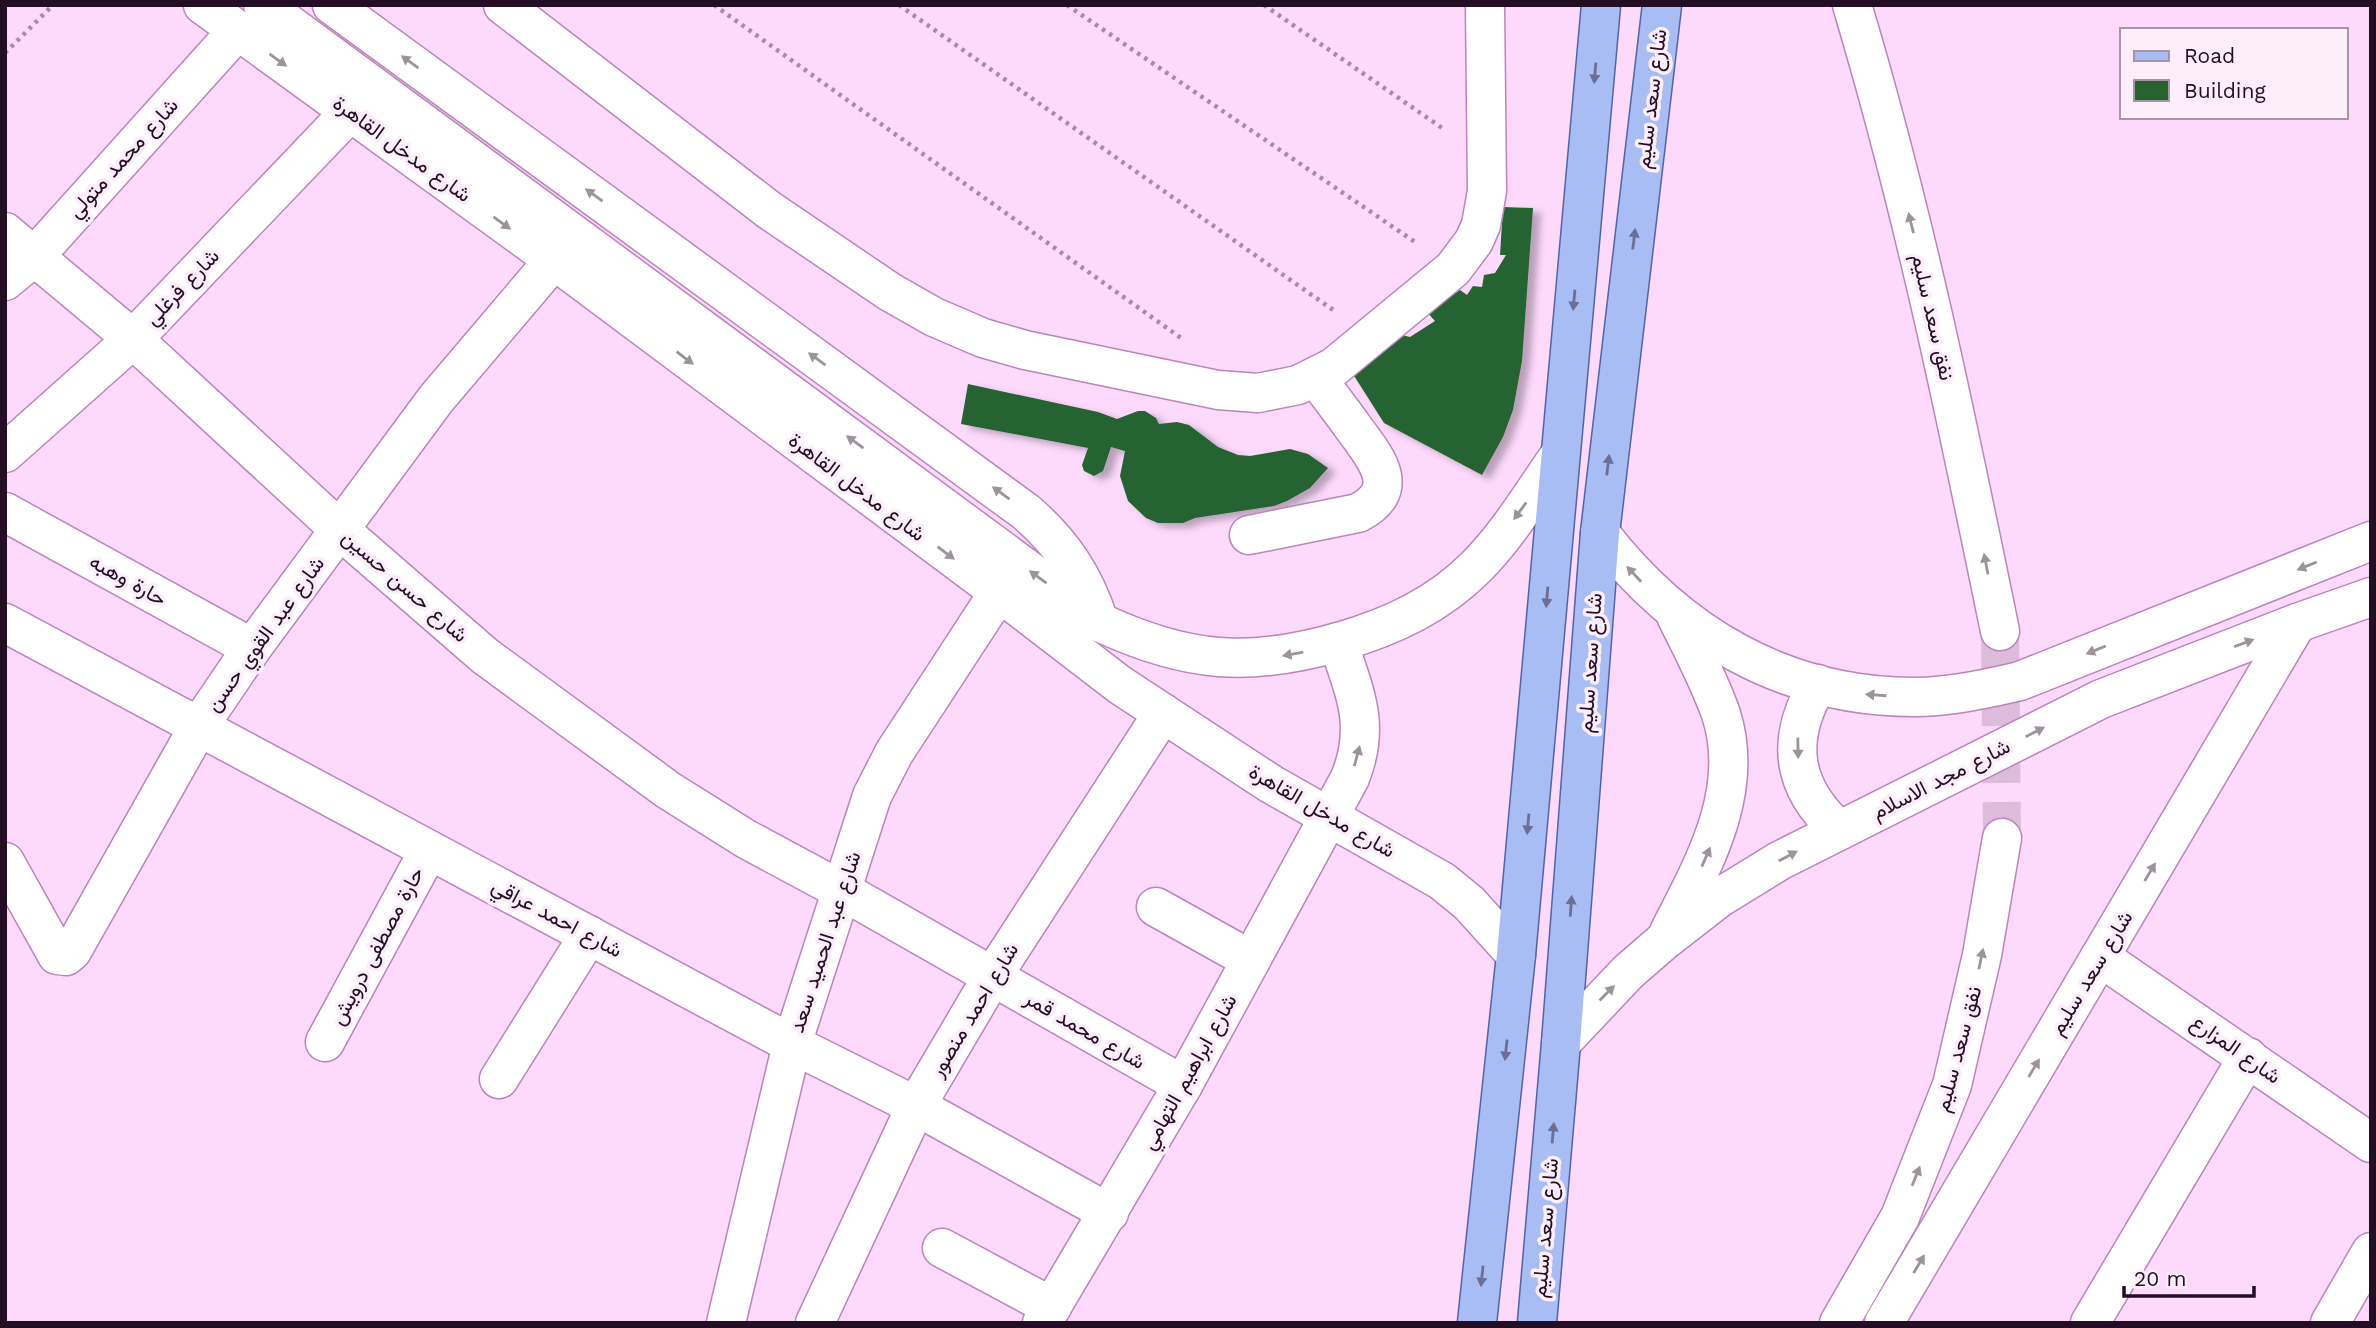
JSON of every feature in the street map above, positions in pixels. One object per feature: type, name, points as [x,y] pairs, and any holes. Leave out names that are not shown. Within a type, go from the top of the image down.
[{"type":"main road","points":[[1477,1323],[1516,956],[1601,5]]},
{"type":"main road","name":"شارع سعد سليم","points":[[1537,1323],[1600,533],[1662,5]]},
{"type":"street","name":"شارع مدخل القاهرة","points":[[204,5],[264,14],[602,256],[1099,622],[1164,648],[1210,656],[1269,658],[1304,652],[1399,622],[1453,588],[1478,566],[1559,456]]},
{"type":"street","points":[[332,5],[364,17],[628,220],[1027,512],[1047,530],[1065,552],[1091,597],[1099,622]]},
{"type":"street","points":[[503,5],[769,210],[890,292],[958,328],[1025,350],[1238,393],[1278,390],[1316,377],[1334,367],[1453,268],[1474,241],[1485,208],[1487,178],[1485,5]]},
{"type":"street","name":"نفق سعد سليم","points":[[1852,5],[1914,236],[1958,426],[2000,631]]},
{"type":"street","name":"شارع مدخل القاهرة","points":[[264,14],[350,112],[554,260],[999,592],[1079,655],[1271,784],[1442,881],[1478,912],[1516,956]]},
{"type":"street","name":"شارع محمد متولي","points":[[5,281],[34,257],[264,14]]},
{"type":"street","name":"شارع فرغلي","points":[[5,453],[132,340],[350,112]]},
{"type":"street","points":[[602,256],[628,220]]},
{"type":"street","name":"شارع حسن حسين","points":[[5,232],[132,340],[340,530],[485,656],[668,790],[746,839],[841,890]]},
{"type":"street","name":"شارع عبد القوي حسن","points":[[5,862],[57,955],[66,956],[72,951],[199,726],[252,648],[436,399],[554,260]]},
{"type":"street","points":[[1249,535],[1358,513],[1378,499],[1382,487],[1379,463],[1316,377]]},
{"type":"street","name":"حارة وهبه","points":[[5,512],[252,648]]},
{"type":"street","points":[[1600,533],[1630,570],[1674,612],[1743,657],[1780,673],[1818,684],[1866,694],[1915,697],[1963,693],[2020,681],[2371,541]]},
{"type":"street","name":"شارع عبد الحميد سعد","points":[[726,1323],[792,1044],[872,796],[882,774],[999,592]]},
{"type":"street","name":"شارع مجد الاسلام","points":[[1561,1043],[1628,972],[1665,940],[1719,898],[1779,861],[2101,699],[2297,622],[2371,597]]},
{"type":"street","points":[[1665,940],[1716,834],[1727,788],[1728,752],[1722,717],[1709,683],[1674,612]]},
{"type":"street","name":"شارع سعد سليم","points":[[1884,1323],[2297,622]]},
{"type":"street","name":"شارع احمد عراقي","points":[[5,623],[792,1044],[916,1106],[1109,1213]]},
{"type":"street","name":"شارع ابراهيم التهامي","points":[[1047,1315],[1183,1085],[1350,778],[1358,758],[1361,737],[1356,695],[1338,642]]},
{"type":"street","points":[[1818,684],[1798,727],[1798,762],[1809,796],[1822,814],[1839,830]]},
{"type":"street","name":"شارع احمد منصور","points":[[815,1323],[916,1106],[992,977],[1163,713]]},
{"type":"street","name":"نفق سعد سليم","points":[[1839,1323],[1900,1217],[1952,1085],[1982,955],[2002,838]]},
{"type":"street","name":"حارة مصطفى درويش","points":[[325,1042],[429,850]]},
{"type":"street","name":"شارع محمد قمر","points":[[841,890],[1183,1085]]},
{"type":"street","points":[[1156,907],[1251,960]]},
{"type":"street","points":[[499,1079],[589,936]]},
{"type":"street","name":"شارع المزارع","points":[[2100,957],[2371,1143]]},
{"type":"street","points":[[2090,1323],[2248,1057]]},
{"type":"street","points":[[943,1248],[1047,1315]]},
{"type":"street","points":[[2330,1323],[2371,1252]]},
{"type":"path","points":[[5,53],[53,5]]},
{"type":"path","points":[[714,5],[1185,340]]},
{"type":"path","points":[[899,5],[1371,337]]},
{"type":"path","points":[[1067,5],[1453,268]]},
{"type":"path","points":[[1264,5],[1456,138]]},
{"type":"building","points":[[1503,207],[1533,208],[1522,361],[1513,410],[1503,437],[1482,475],[1384,423],[1351,371],[1402,335],[1410,337],[1435,321],[1427,312],[1460,290],[1467,295],[1473,286],[1482,287],[1484,275],[1495,273],[1506,255],[1500,255]]},
{"type":"building","points":[[968,384],[1098,412],[1117,419],[1145,411],[1156,418],[1159,424],[1177,422],[1189,425],[1218,447],[1238,455],[1250,456],[1290,449],[1308,454],[1328,468],[1310,488],[1274,506],[1195,518],[1183,523],[1158,523],[1146,518],[1128,501],[1120,476],[1125,451],[1111,447],[1103,471],[1094,476],[1084,471],[1082,465],[1088,448],[961,424]]},
{"type":"tunnel","points":[[2000,631],[2002,838]]}]
